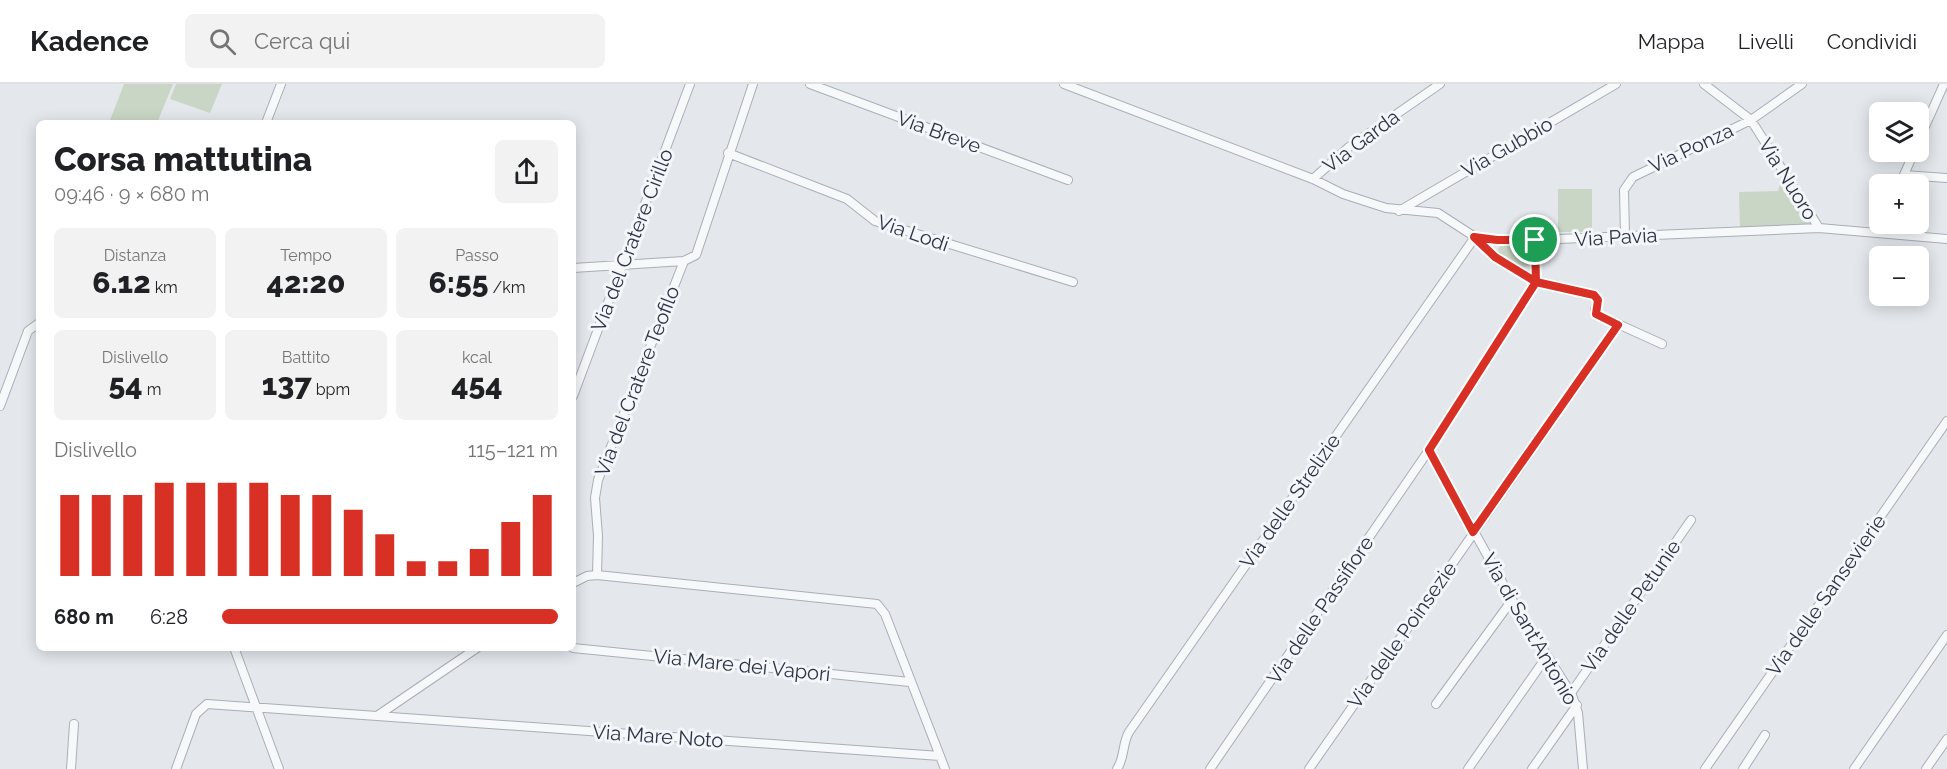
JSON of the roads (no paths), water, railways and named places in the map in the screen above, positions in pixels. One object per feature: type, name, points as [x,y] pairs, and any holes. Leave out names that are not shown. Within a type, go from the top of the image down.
[{"type":"street","points":[[267,120],[281,84]]},
{"type":"street","name":"Via del Cratere Cirillo","points":[[576,388],[690,84]]},
{"type":"street","name":"Via del Cratere Teofilo","points":[[597,575],[598,536],[595,498],[598,480],[684,261],[694,257],[698,250],[728,153],[753,84]]},
{"type":"street","name":"Via Breve","points":[[810,84],[1068,180]]},
{"type":"street","name":"Via Pavia","points":[[1064,84],[1313,179],[1356,199],[1399,211],[1438,213],[1474,237],[1497,240],[1535,240],[1869,228]]},
{"type":"street","name":"Via Garda","points":[[1313,179],[1349,147],[1440,84]]},
{"type":"street","name":"Via Gubbio","points":[[1399,211],[1616,84]]},
{"type":"street","name":"Via Nuoro","points":[[1704,84],[1751,120],[1819,228]]},
{"type":"street","name":"Via Ponza","points":[[1624,236],[1624,190],[1633,177],[1751,120],[1802,84]]},
{"type":"street","points":[[1929,117],[1944,84]]},
{"type":"street","name":"Via Lodi","points":[[728,153],[845,198],[875,221],[1073,282]]},
{"type":"street","points":[[1904,174],[1909,162]]},
{"type":"street","points":[[1929,176],[1947,178]]},
{"type":"street","name":"Via Pavia","points":[[1917,234],[1947,239]]},
{"type":"street","points":[[1474,237],[1495,257],[1536,282],[1594,295],[1598,300],[1596,314],[1662,344]]},
{"type":"street","name":"Via delle Strelizie","points":[[1117,769],[1129,732],[1474,237]]},
{"type":"street","points":[[1429,450],[1536,282],[1535,240]]},
{"type":"street","points":[[576,268],[684,261]]},
{"type":"street","points":[[0,406],[28,331],[36,325]]},
{"type":"street","name":"Via delle Poinsezie","points":[[1309,769],[1618,325]]},
{"type":"street","name":"Via delle Sansevierie","points":[[1705,769],[1947,421]]},
{"type":"street","name":"Via di Sant'Antonio","points":[[1429,450],[1512,600],[1571,693],[1576,705],[1583,769]]},
{"type":"street","name":"Via delle Passifiore","points":[[1210,769],[1429,450]]},
{"type":"street","name":"Via delle Petunie","points":[[1571,693],[1691,520]]},
{"type":"street","points":[[576,581],[586,576],[597,575],[874,603],[884,611],[945,769]]},
{"type":"street","points":[[1436,704],[1512,600]]},
{"type":"street","points":[[1854,769],[1947,635]]},
{"type":"street","name":"Via Mare dei Vapori","points":[[576,648],[910,682]]},
{"type":"street","points":[[235,651],[279,769]]},
{"type":"street","points":[[377,716],[473,651]]},
{"type":"street","points":[[1468,769],[1547,656]]},
{"type":"street","name":"Via Mare Noto","points":[[176,769],[195,717],[202,707],[212,704],[940,756]]},
{"type":"street","points":[[1532,769],[1576,705]]},
{"type":"street","points":[[71,769],[74,724]]},
{"type":"street","points":[[1743,769],[1765,735]]},
{"type":"street","points":[[1926,769],[1947,739]]}]
